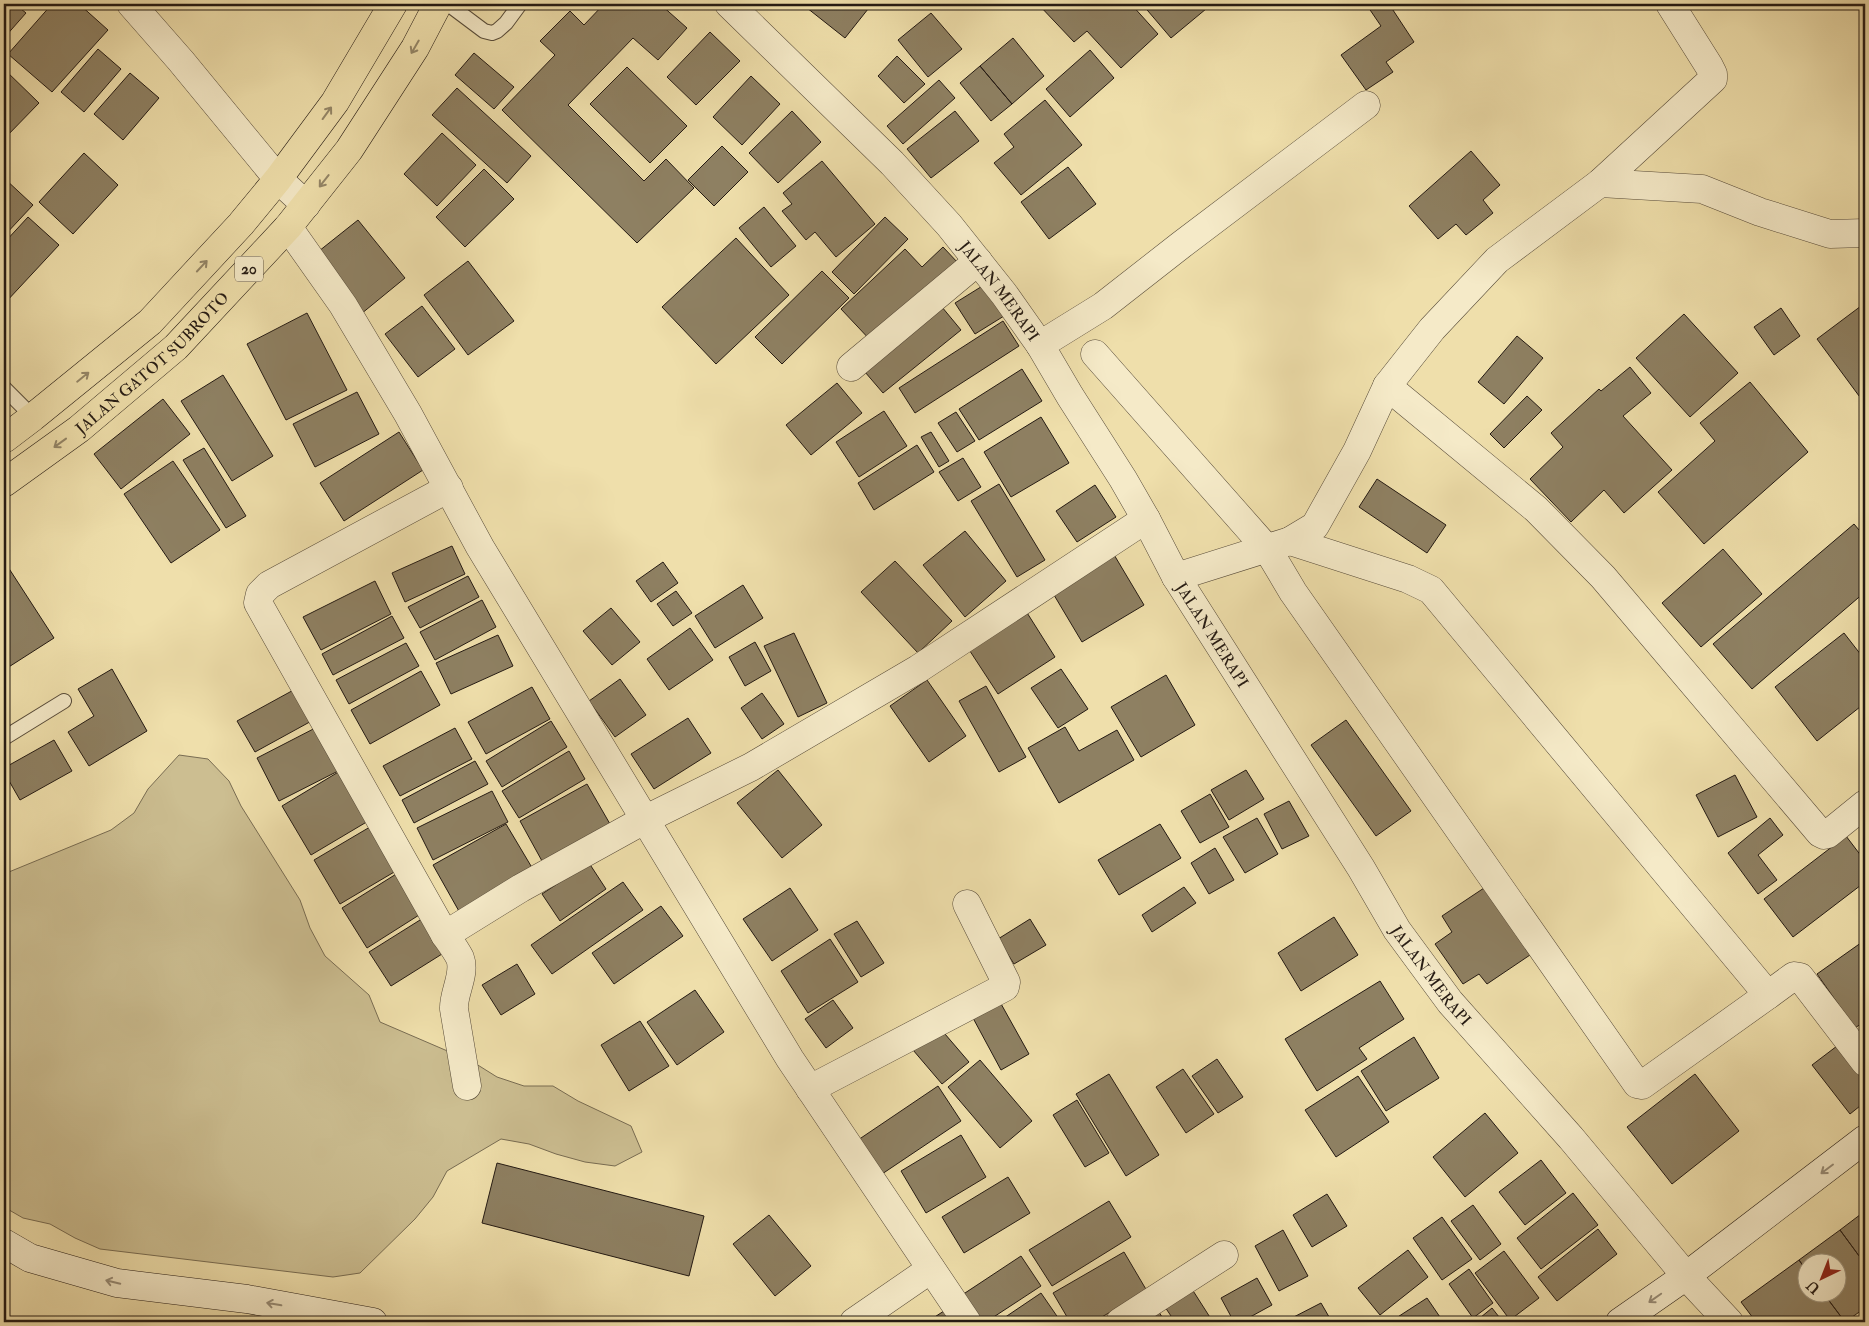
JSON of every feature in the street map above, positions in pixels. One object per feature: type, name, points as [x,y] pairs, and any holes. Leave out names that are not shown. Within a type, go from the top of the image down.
[{"type":"highway","name":"JALAN GATOT SUBROTO","points":[[4,439],[34,417],[150,322],[241,224],[278,179],[335,102],[393,4]]},
{"type":"highway","name":"JALAN GATOT SUBROTO","points":[[4,483],[79,429],[176,347],[288,227],[349,150],[415,48],[438,4]]},
{"type":"street","points":[[131,4],[182,61],[278,179],[306,205]]},
{"type":"street","name":"JALAN MERAPI","points":[[729,4],[892,163],[949,225],[978,261],[1040,345],[1146,519],[1176,577],[1361,868],[1397,930],[1450,1002],[1578,1145],[1686,1276],[1729,1322]]},
{"type":"street","points":[[1176,577],[1279,546],[1315,526],[1357,450],[1388,386],[1432,329],[1497,260],[1600,182],[1713,79],[1709,66],[1670,4]]},
{"type":"street","points":[[1040,345],[1103,306],[1366,105]]},
{"type":"street","points":[[1600,182],[1702,189],[1760,212],[1830,234],[1865,233]]},
{"type":"street","points":[[288,227],[343,306],[408,414],[480,547],[785,1051],[967,1322]]},
{"type":"street","points":[[851,367],[978,261]]},
{"type":"street","points":[[1095,354],[1279,546],[1293,592],[1637,1084],[1642,1085],[1794,976],[1800,977],[1865,1062]]},
{"type":"street","points":[[1388,386],[1536,509],[1603,577],[1820,833],[1828,834],[1865,804]]},
{"type":"street","points":[[449,488],[269,584],[260,594],[258,602],[460,958],[461,964],[453,1004],[467,1086]]},
{"type":"street","points":[[445,934],[521,888],[644,820],[751,767],[918,669],[1146,519]]},
{"type":"street","points":[[1279,546],[1408,579],[1431,590],[1768,995]]},
{"type":"street","points":[[810,1089],[1005,987],[1006,982],[967,904]]},
{"type":"street","points":[[1620,1322],[1686,1276],[1865,1139]]},
{"type":"street","points":[[4,1243],[30,1258],[117,1283],[247,1299],[373,1322]]},
{"type":"street","points":[[1120,1322],[1224,1256]]},
{"type":"street","points":[[854,1322],[931,1269]]},
{"type":"lane","points":[[448,4],[484,31],[492,33],[506,23],[520,4]]},
{"type":"lane","points":[[4,388],[34,417]]},
{"type":"lane","points":[[4,738],[64,701]]},
{"type":"shaded area","points":[[179,755],[208,759],[229,781],[241,806],[300,900],[310,928],[325,956],[369,995],[380,1022],[473,1062],[497,1077],[524,1086],[553,1086],[578,1101],[631,1126],[642,1152],[615,1166],[585,1162],[529,1144],[501,1139],[447,1171],[433,1197],[415,1219],[360,1273],[333,1277],[100,1249],[50,1224],[23,1218],[4,1207],[4,874],[111,830],[134,813],[148,789]]},
{"type":"building","points":[[4,4],[15,4],[26,13],[4,38]]},
{"type":"building","points":[[52,4],[79,4],[108,30],[52,92],[8,54]]},
{"type":"building","points":[[604,4],[660,4],[687,28],[658,60],[633,38],[568,105],[644,181],[666,159],[694,188],[637,243],[502,110],[555,55],[540,41],[570,11],[584,25]]},
{"type":"building","points":[[802,4],[872,4],[845,38]]},
{"type":"building","points":[[1038,4],[1131,4],[1158,34],[1121,68],[1087,31],[1074,42]]},
{"type":"building","points":[[1142,4],[1212,4],[1171,38]]},
{"type":"building","points":[[1366,4],[1389,4],[1414,42],[1386,62],[1393,72],[1366,90],[1341,55],[1381,26]]},
{"type":"building","points":[[931,13],[962,49],[928,77],[898,40]]},
{"type":"building","points":[[710,32],[740,61],[696,105],[667,77]]},
{"type":"building","points":[[1013,38],[1044,76],[1012,104],[980,66]]},
{"type":"building","points":[[98,49],[121,69],[84,112],[61,92]]},
{"type":"building","points":[[1090,50],[1114,78],[1070,117],[1046,89]]},
{"type":"building","points":[[474,53],[514,87],[494,109],[455,75]]},
{"type":"building","points":[[897,56],[925,84],[904,103],[878,76]]},
{"type":"building","points":[[980,66],[1012,104],[991,121],[960,83]]},
{"type":"building","points":[[627,67],[687,126],[650,163],[590,104]]},
{"type":"building","points":[[4,69],[39,103],[4,139]]},
{"type":"building","points":[[130,73],[159,98],[123,140],[94,114]]},
{"type":"building","points":[[751,76],[780,104],[742,145],[713,117]]},
{"type":"building","points":[[939,80],[955,98],[903,144],[887,126]]},
{"type":"building","points":[[457,88],[531,156],[507,183],[432,115]]},
{"type":"building","points":[[1045,100],[1082,145],[1021,195],[994,163],[1014,147],[1004,134]]},
{"type":"building","points":[[792,111],[821,142],[778,183],[749,153]]},
{"type":"building","points":[[955,111],[979,141],[931,178],[907,149]]},
{"type":"building","points":[[442,133],[476,165],[437,206],[404,174]]},
{"type":"building","points":[[722,146],[748,172],[714,206],[688,180]]},
{"type":"building","points":[[1471,151],[1500,185],[1483,200],[1493,213],[1466,235],[1456,224],[1438,239],[1409,206]]},
{"type":"building","points":[[84,153],[118,185],[73,234],[39,202]]},
{"type":"building","points":[[822,161],[875,224],[836,257],[815,232],[806,240],[782,211],[792,204],[783,193]]},
{"type":"building","points":[[1068,167],[1096,204],[1049,239],[1021,202]]},
{"type":"building","points":[[484,169],[514,199],[465,247],[436,217]]},
{"type":"building","points":[[4,178],[33,205],[4,236]]},
{"type":"building","points":[[764,207],[796,246],[771,267],[739,228]]},
{"type":"building","points":[[28,217],[59,245],[5,303],[4,243]]},
{"type":"building","points":[[885,217],[908,239],[854,294],[832,272]]},
{"type":"building","points":[[358,220],[405,278],[361,314],[314,255]]},
{"type":"building","points":[[736,238],[789,295],[716,364],[662,307]]},
{"type":"building","points":[[943,247],[959,264],[873,343],[841,309],[905,249],[922,267]]},
{"type":"building","points":[[468,261],[514,321],[468,355],[424,295]]},
{"type":"building","points":[[822,271],[849,298],[782,364],[755,337]]},
{"type":"building","points":[[984,285],[1004,316],[975,334],[955,303]]},
{"type":"building","points":[[937,301],[961,330],[883,393],[859,365]]},
{"type":"building","points":[[422,306],[455,349],[418,377],[385,334]]},
{"type":"building","points":[[1861,306],[1865,312],[1865,404],[1817,339]]},
{"type":"building","points":[[1781,308],[1800,336],[1774,355],[1754,327]]},
{"type":"building","points":[[307,313],[347,390],[286,420],[247,344]]},
{"type":"building","points":[[1684,314],[1738,373],[1690,417],[1636,358]]},
{"type":"building","points":[[1003,321],[1019,346],[915,413],[899,388]]},
{"type":"building","points":[[1517,336],[1543,358],[1504,404],[1478,382]]},
{"type":"building","points":[[1630,367],[1651,393],[1623,416],[1672,470],[1624,513],[1604,490],[1571,522],[1530,479],[1563,447],[1551,433],[1599,389],[1601,391]]},
{"type":"building","points":[[1022,369],[1042,401],[979,440],[959,409]]},
{"type":"building","points":[[223,375],[273,456],[232,481],[181,401]]},
{"type":"building","points":[[1750,382],[1808,452],[1704,544],[1658,492],[1715,441],[1700,423]]},
{"type":"building","points":[[837,383],[862,413],[811,455],[786,425]]},
{"type":"building","points":[[357,392],[379,434],[315,467],[293,424]]},
{"type":"building","points":[[1527,396],[1542,410],[1504,448],[1490,434]]},
{"type":"building","points":[[163,399],[190,434],[121,489],[94,454]]},
{"type":"building","points":[[884,411],[907,446],[859,477],[836,442]]},
{"type":"building","points":[[956,412],[975,441],[957,452],[938,423]]},
{"type":"building","points":[[1041,417],[1069,463],[1011,497],[984,452]]},
{"type":"building","points":[[399,432],[423,470],[344,521],[320,483]]},
{"type":"building","points":[[931,432],[949,461],[939,467],[921,437]]},
{"type":"building","points":[[917,445],[934,472],[874,510],[858,483]]},
{"type":"building","points":[[204,448],[246,516],[226,528],[183,460]]},
{"type":"building","points":[[963,458],[981,487],[958,501],[939,472]]},
{"type":"building","points":[[173,461],[220,530],[171,563],[124,494]]},
{"type":"building","points":[[1377,479],[1446,525],[1427,553],[1359,507]]},
{"type":"building","points":[[999,484],[1045,560],[1017,577],[971,501]]},
{"type":"building","points":[[1095,485],[1116,517],[1077,542],[1056,511]]},
{"type":"building","points":[[1854,524],[1865,537],[1865,592],[1752,689],[1713,644]]},
{"type":"building","points":[[965,531],[1006,581],[965,617],[923,565]]},
{"type":"building","points":[[452,546],[465,574],[405,602],[392,573]]},
{"type":"building","points":[[1723,549],[1762,594],[1701,647],[1662,603]]},
{"type":"building","points":[[1113,553],[1144,605],[1082,642],[1051,590]]},
{"type":"building","points":[[895,561],[952,621],[918,653],[861,592]]},
{"type":"building","points":[[663,562],[678,583],[651,602],[636,581]]},
{"type":"building","points":[[8,567],[54,638],[4,670],[4,569]]},
{"type":"building","points":[[468,576],[479,597],[420,628],[408,607]]},
{"type":"building","points":[[375,581],[391,614],[321,650],[303,617]]},
{"type":"building","points":[[743,585],[763,618],[715,648],[695,616]]},
{"type":"building","points":[[676,591],[692,613],[673,626],[657,604]]},
{"type":"building","points":[[482,600],[496,627],[435,660],[420,632]]},
{"type":"building","points":[[611,608],[640,642],[612,665],[583,631]]},
{"type":"building","points":[[1024,608],[1055,657],[998,694],[966,645]]},
{"type":"building","points":[[392,616],[404,638],[333,675],[322,654]]},
{"type":"building","points":[[690,628],[713,660],[669,690],[647,659]]},
{"type":"building","points":[[794,633],[827,703],[798,717],[764,646]]},
{"type":"building","points":[[1844,633],[1865,660],[1865,703],[1817,741],[1775,687]]},
{"type":"building","points":[[498,635],[513,666],[451,694],[436,663]]},
{"type":"building","points":[[755,642],[771,671],[745,686],[729,657]]},
{"type":"building","points":[[406,643],[419,666],[349,704],[336,680]]},
{"type":"building","points":[[112,669],[147,731],[89,766],[68,732],[94,716],[78,689]]},
{"type":"building","points":[[1061,669],[1088,709],[1058,728],[1031,688]]},
{"type":"building","points":[[421,671],[440,705],[370,744],[351,710]]},
{"type":"building","points":[[1166,675],[1195,725],[1141,757],[1111,707]]},
{"type":"building","points":[[620,679],[646,715],[615,737],[589,701]]},
{"type":"building","points":[[927,680],[966,736],[929,762],[890,706]]},
{"type":"building","points":[[986,686],[1026,757],[999,772],[959,701]]},
{"type":"building","points":[[299,687],[317,718],[255,752],[237,721]]},
{"type":"building","points":[[532,687],[550,719],[486,754],[468,722]]},
{"type":"building","points":[[762,693],[784,724],[762,739],[741,708]]},
{"type":"building","points":[[688,718],[711,753],[654,789],[631,754]]},
{"type":"building","points":[[1346,720],[1411,811],[1376,836],[1311,745]]},
{"type":"building","points":[[551,721],[567,747],[502,787],[486,761]]},
{"type":"building","points":[[323,724],[346,767],[279,801],[257,758]]},
{"type":"building","points":[[1065,727],[1079,751],[1117,730],[1134,760],[1059,803],[1028,748]]},
{"type":"building","points":[[455,728],[472,759],[400,796],[383,766]]},
{"type":"building","points":[[54,740],[72,771],[20,800],[4,772],[4,768]]},
{"type":"building","points":[[569,751],[585,779],[519,818],[502,791]]},
{"type":"building","points":[[475,761],[488,784],[414,823],[402,800]]},
{"type":"building","points":[[345,768],[375,817],[311,855],[282,806]]},
{"type":"building","points":[[778,770],[822,825],[782,858],[737,803]]},
{"type":"building","points":[[1246,770],[1264,799],[1229,820],[1211,790]]},
{"type":"building","points":[[1735,775],[1757,817],[1718,837],[1696,795]]},
{"type":"building","points":[[587,784],[610,824],[542,861],[520,821]]},
{"type":"building","points":[[492,791],[508,822],[433,860],[417,828]]},
{"type":"building","points":[[1210,794],[1229,827],[1200,843],[1181,811]]},
{"type":"building","points":[[1289,801],[1309,836],[1282,849],[1264,814]]},
{"type":"building","points":[[1257,818],[1278,854],[1245,873],[1223,837]]},
{"type":"building","points":[[1770,818],[1783,835],[1758,855],[1777,880],[1758,894],[1728,853]]},
{"type":"building","points":[[375,824],[401,868],[340,904],[314,860]]},
{"type":"building","points":[[506,824],[534,871],[460,913],[433,865]]},
{"type":"building","points":[[1160,824],[1181,858],[1119,895],[1098,860]]},
{"type":"building","points":[[1846,836],[1865,861],[1865,882],[1793,937],[1764,899]]},
{"type":"building","points":[[1215,848],[1234,880],[1209,894],[1191,863]]},
{"type":"building","points":[[589,863],[606,889],[560,921],[542,894]]},
{"type":"building","points":[[401,871],[427,910],[367,948],[342,908]]},
{"type":"building","points":[[623,882],[643,910],[552,974],[531,945]]},
{"type":"building","points":[[1184,887],[1196,903],[1152,932],[1142,915]]},
{"type":"building","points":[[790,888],[818,930],[772,961],[743,919]]},
{"type":"building","points":[[1484,888],[1530,955],[1487,984],[1479,974],[1463,984],[1435,944],[1452,932],[1442,916]]},
{"type":"building","points":[[661,906],[683,936],[614,984],[592,953]]},
{"type":"building","points":[[428,915],[450,949],[391,986],[369,952]]},
{"type":"building","points":[[1334,917],[1358,955],[1301,991],[1278,953]]},
{"type":"building","points":[[1030,919],[1046,945],[1014,964],[998,939]]},
{"type":"building","points":[[857,921],[884,963],[861,977],[834,934]]},
{"type":"building","points":[[830,939],[858,982],[808,1013],[781,971]]},
{"type":"building","points":[[1865,940],[1865,1021],[1855,1028],[1817,974]]},
{"type":"building","points":[[517,964],[535,994],[501,1015],[482,985]]},
{"type":"building","points":[[1380,981],[1404,1019],[1359,1048],[1367,1059],[1317,1091],[1285,1039]]},
{"type":"building","points":[[695,990],[724,1032],[677,1065],[647,1022]]},
{"type":"building","points":[[833,1000],[853,1028],[826,1048],[805,1019]]},
{"type":"building","points":[[1000,1002],[1029,1054],[1001,1070],[973,1018]]},
{"type":"building","points":[[640,1021],[669,1066],[629,1091],[601,1045]]},
{"type":"building","points":[[939,1027],[969,1062],[942,1084],[913,1050]]},
{"type":"building","points":[[1414,1037],[1439,1078],[1386,1111],[1361,1071]]},
{"type":"building","points":[[1837,1046],[1865,1083],[1865,1102],[1850,1114],[1812,1065]]},
{"type":"building","points":[[1217,1059],[1243,1097],[1218,1113],[1192,1076]]},
{"type":"building","points":[[980,1060],[1032,1121],[1000,1148],[948,1087]]},
{"type":"building","points":[[1183,1069],[1214,1114],[1186,1133],[1156,1087]]},
{"type":"building","points":[[1109,1074],[1159,1155],[1126,1176],[1076,1094]]},
{"type":"building","points":[[1695,1074],[1739,1131],[1672,1184],[1627,1127]]},
{"type":"building","points":[[1358,1076],[1389,1122],[1336,1157],[1305,1110]]},
{"type":"building","points":[[938,1086],[961,1121],[882,1174],[858,1140]]},
{"type":"building","points":[[1077,1100],[1109,1153],[1085,1167],[1053,1115]]},
{"type":"building","points":[[1485,1113],[1518,1153],[1465,1197],[1433,1157]]},
{"type":"building","points":[[961,1135],[986,1177],[926,1213],[901,1171]]},
{"type":"building","points":[[1541,1160],[1566,1193],[1525,1225],[1499,1192]]},
{"type":"building","points":[[497,1163],[704,1216],[689,1276],[482,1223]]},
{"type":"building","points":[[1008,1177],[1030,1213],[964,1253],[942,1217]]},
{"type":"building","points":[[1573,1193],[1598,1225],[1541,1269],[1517,1238]]},
{"type":"building","points":[[1327,1194],[1347,1226],[1312,1247],[1293,1215]]},
{"type":"building","points":[[1109,1201],[1131,1237],[1052,1286],[1029,1250]]},
{"type":"building","points":[[1473,1205],[1501,1244],[1480,1260],[1451,1221]]},
{"type":"building","points":[[1865,1211],[1865,1264],[1840,1230]]},
{"type":"building","points":[[769,1215],[811,1266],[775,1296],[733,1244]]},
{"type":"building","points":[[1442,1217],[1472,1259],[1442,1280],[1413,1238]]},
{"type":"building","points":[[1598,1229],[1617,1254],[1557,1301],[1538,1277]]},
{"type":"building","points":[[1283,1230],[1308,1276],[1279,1291],[1255,1246]]},
{"type":"building","points":[[1840,1230],[1865,1264],[1865,1308],[1845,1322],[1832,1304],[1846,1304],[1846,1254],[1807,1254]]},
{"type":"building","points":[[1408,1250],[1428,1277],[1380,1315],[1358,1288]]},
{"type":"building","points":[[1504,1251],[1539,1298],[1510,1320],[1475,1273]]},
{"type":"building","points":[[1124,1252],[1147,1291],[1093,1322],[1070,1322],[1053,1293]]},
{"type":"building","points":[[1021,1256],[1041,1286],[986,1322],[979,1322],[962,1295]]},
{"type":"building","points":[[1796,1262],[1796,1304],[1832,1304],[1845,1322],[1756,1322],[1741,1302]]},
{"type":"building","points":[[1469,1269],[1493,1303],[1473,1318],[1449,1284]]},
{"type":"building","points":[[1257,1278],[1272,1305],[1241,1322],[1234,1322],[1221,1298]]},
{"type":"building","points":[[1190,1286],[1213,1322],[1175,1322],[1163,1304]]},
{"type":"building","points":[[1041,1293],[1061,1322],[998,1322]]},
{"type":"building","points":[[1427,1298],[1442,1320],[1438,1322],[1390,1322]]},
{"type":"building","points":[[1321,1303],[1332,1322],[1286,1321]]},
{"type":"building","points":[[1492,1308],[1503,1322],[1475,1322]]},
{"type":"building","points":[[947,1309],[956,1322],[927,1322]]},
{"type":"building","points":[[1159,1312],[1165,1322],[1143,1322]]}]
